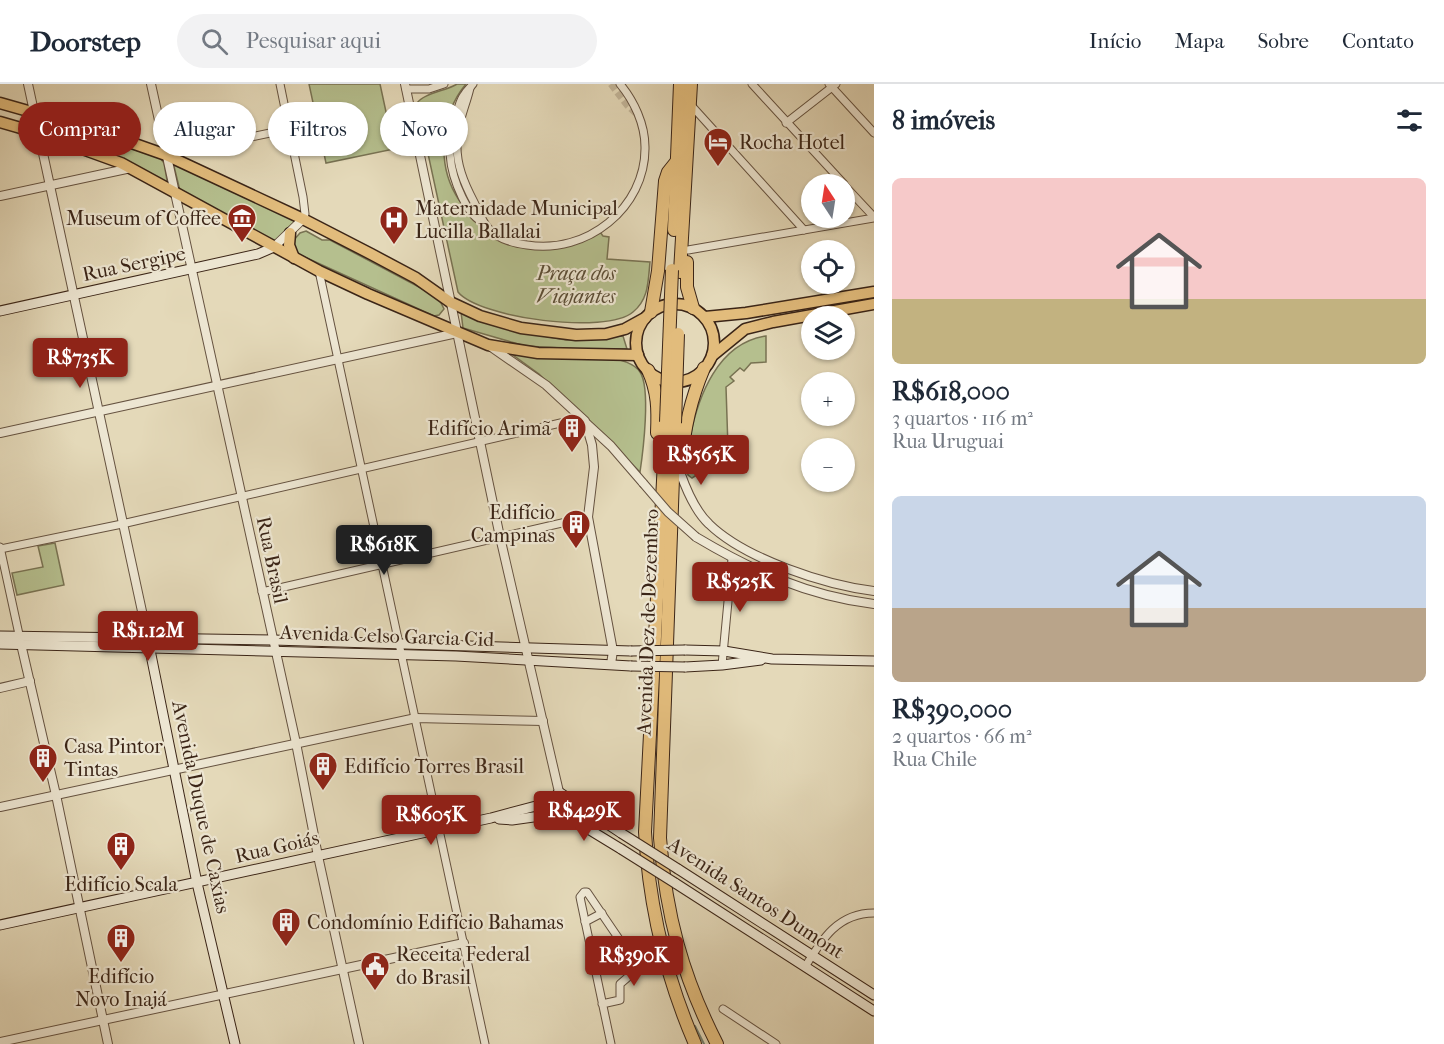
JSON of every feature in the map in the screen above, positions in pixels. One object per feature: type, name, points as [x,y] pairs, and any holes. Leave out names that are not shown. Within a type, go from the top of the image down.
[{"type":"highway","name":"Avenida Dez de Dezembro","points":[[680,84],[682,162],[670,423],[645,832],[647,875],[663,956],[678,1006],[695,1044]]},
{"type":"highway","name":"Avenida Dez de Dezembro","points":[[682,162],[691,84]]},
{"type":"highway","points":[[648,315],[658,271],[665,181],[668,172],[682,162],[691,185],[687,281],[693,308]]},
{"type":"highway","points":[[666,501],[680,472],[683,435],[690,405],[704,369]]},
{"type":"highway","points":[[648,370],[657,398],[658,486],[666,501]]},
{"type":"highway","name":"Avenida Dez de Dezembro","points":[[666,501],[660,838],[663,883],[676,943],[696,1000],[717,1044]]},
{"type":"highway","points":[[678,1006],[688,1044]]},
{"type":"highway","points":[[710,1029],[723,1044]]},
{"type":"main road","points":[[0,103],[18,109]]},
{"type":"main road","points":[[0,122],[18,127]]},
{"type":"main road","points":[[103,156],[132,168],[319,271],[488,345],[538,353],[638,355]]},
{"type":"main road","points":[[168,156],[303,219],[416,278],[450,302],[480,316],[521,328],[576,335],[606,334],[625,329],[658,308],[676,304],[693,308],[705,317],[713,332],[714,348],[704,369],[690,379],[681,381],[663,380],[648,370],[638,355],[637,336],[648,315]]},
{"type":"main road","points":[[290,233],[289,245],[294,258]]},
{"type":"main road","name":"Rua Sergipe","points":[[0,311],[191,270],[258,254],[274,247]]},
{"type":"main road","points":[[705,317],[746,313],[874,292]]},
{"type":"main road","points":[[712,356],[745,329],[874,304]]},
{"type":"main road","name":"Avenida Celso Garcia Cid","points":[[0,636],[20,640],[457,651],[631,666],[689,667],[772,658]]},
{"type":"main road","name":"Avenida Celso Garcia Cid","points":[[0,644],[20,640]]},
{"type":"main road","name":"Avenida Duque de Caxias","points":[[149,644],[197,883],[235,1044]]},
{"type":"main road","name":"Avenida Celso Garcia Cid","points":[[457,651],[526,648],[613,651],[696,650],[724,651],[772,658],[874,661]]},
{"type":"main road","points":[[689,667],[698,662],[700,656],[696,650]]},
{"type":"main road","name":"Rua Goiás","points":[[0,925],[491,818],[551,802],[559,792]]},
{"type":"main road","name":"Avenida Santos Dumont","points":[[559,792],[874,995]]},
{"type":"main road","name":"Rua Goiás","points":[[491,818],[512,820],[562,813]]},
{"type":"main road","name":"Avenida Santos Dumont","points":[[562,813],[874,1011]]},
{"type":"street","name":"Avenida Duque de Caxias","points":[[28,84],[32,102]]},
{"type":"street","name":"Rua Brasil","points":[[151,84],[155,102]]},
{"type":"street","points":[[280,84],[284,102]]},
{"type":"street","points":[[444,84],[429,89],[406,86],[500,537],[559,792]]},
{"type":"street","points":[[471,86],[458,131],[457,155],[465,184],[491,231],[503,239],[518,244],[547,247],[584,238],[609,222],[625,206],[634,192],[645,158],[645,145],[640,117],[620,84]]},
{"type":"street","points":[[752,84],[834,174]]},
{"type":"street","points":[[786,123],[832,85],[874,133]]},
{"type":"street","points":[[690,104],[804,230]]},
{"type":"street","name":"Avenida Duque de Caxias","points":[[43,156],[149,644]]},
{"type":"street","name":"Rua Brasil","points":[[166,156],[296,742],[359,1044]]},
{"type":"street","points":[[274,247],[303,219],[303,196],[295,156]]},
{"type":"street","points":[[0,196],[132,168]]},
{"type":"street","points":[[855,197],[874,218]]},
{"type":"street","points":[[688,250],[874,218]]},
{"type":"street","points":[[319,271],[485,1044]]},
{"type":"street","points":[[0,433],[457,333]]},
{"type":"street","points":[[488,345],[546,384],[611,446],[668,512],[696,537],[774,579],[821,594],[874,604]]},
{"type":"street","points":[[108,1044],[56,795],[0,548],[122,524],[583,420]]},
{"type":"street","points":[[583,420],[592,445],[594,467],[588,517],[613,651],[611,664]]},
{"type":"street","points":[[680,472],[702,517],[735,543],[757,555],[822,581],[874,591]]},
{"type":"street","points":[[262,591],[588,517]]},
{"type":"street","points":[[722,665],[732,558]]},
{"type":"street","points":[[0,688],[30,681]]},
{"type":"street","points":[[0,807],[416,718],[543,721]]},
{"type":"street","points":[[602,1004],[620,1000],[620,984],[636,968],[630,952],[588,892],[584,892],[580,897],[602,1004],[611,1044]]},
{"type":"street","points":[[805,967],[830,931],[844,919],[874,913]]},
{"type":"street","points":[[585,922],[602,914]]},
{"type":"street","points":[[0,1042],[464,943]]},
{"type":"street","points":[[723,1010],[776,1044]]},
{"type":"green space","points":[[309,84],[380,84],[384,102],[380,102],[380,152],[368,154],[368,102],[313,102]]},
{"type":"green space","name":"Praça dos Viajantes","points":[[466,84],[454,102],[418,102],[425,97],[452,86]]},
{"type":"green space","points":[[141,152],[160,158],[164,163],[167,180],[164,182],[109,156],[141,156]]},
{"type":"green space","points":[[324,156],[360,156],[326,163]]},
{"type":"green space","name":"Praça dos Viajantes","points":[[428,156],[444,156],[452,187],[459,200],[471,214],[500,239],[511,242],[564,245],[600,232],[603,236],[609,237],[607,259],[650,262],[648,283],[642,301],[633,312],[619,319],[571,323],[515,316],[470,301],[458,292]]},
{"type":"green space","points":[[173,162],[297,221],[274,242],[180,191]]},
{"type":"green space","points":[[306,231],[322,240],[330,240],[436,296],[444,309],[439,315],[434,316],[296,253],[293,241],[300,233]]},
{"type":"green space","points":[[461,312],[510,330],[566,340],[623,336],[627,349],[525,346],[463,328]]},
{"type":"green space","points":[[766,336],[766,362],[751,363],[744,371],[740,368],[730,377],[734,381],[726,387],[728,448],[710,464],[708,462],[704,464],[703,471],[692,478],[687,471],[687,452],[698,405],[705,389],[723,360],[735,349],[749,341]]},
{"type":"green space","points":[[513,355],[611,358],[634,366],[640,372],[643,380],[646,405],[640,472],[539,374]]},
{"type":"green space","points":[[55,543],[64,585],[17,595],[12,573],[43,567],[38,546]]},
{"type":"waterway","points":[[695,1026],[704,1044]]},
{"type":"tunnel","points":[[611,84],[627,105],[640,117]]},
{"type":"place","name":"Rocha Hotel","points":[[718,168]]},
{"type":"place","name":"Museum of Coffee","points":[[242,244]]},
{"type":"place","name":"Maternidade Municipal Lucilla Ballalai","points":[[394,246]]},
{"type":"place","name":"Edifício Arimã","points":[[572,454]]},
{"type":"place","name":"Edifício Campinas","points":[[576,550]]},
{"type":"place","name":"Casa Pintor Tintas","points":[[43,784]]},
{"type":"place","name":"Edifício Torres Brasil","points":[[323,792]]},
{"type":"place","name":"Edifício Scala","points":[[121,872]]},
{"type":"place","name":"Condomínio Edifício Bahamas","points":[[286,948]]},
{"type":"place","name":"Edifício Novo Inajá","points":[[121,964]]},
{"type":"place","name":"Receita Federal do Brasil","points":[[375,992]]}]
